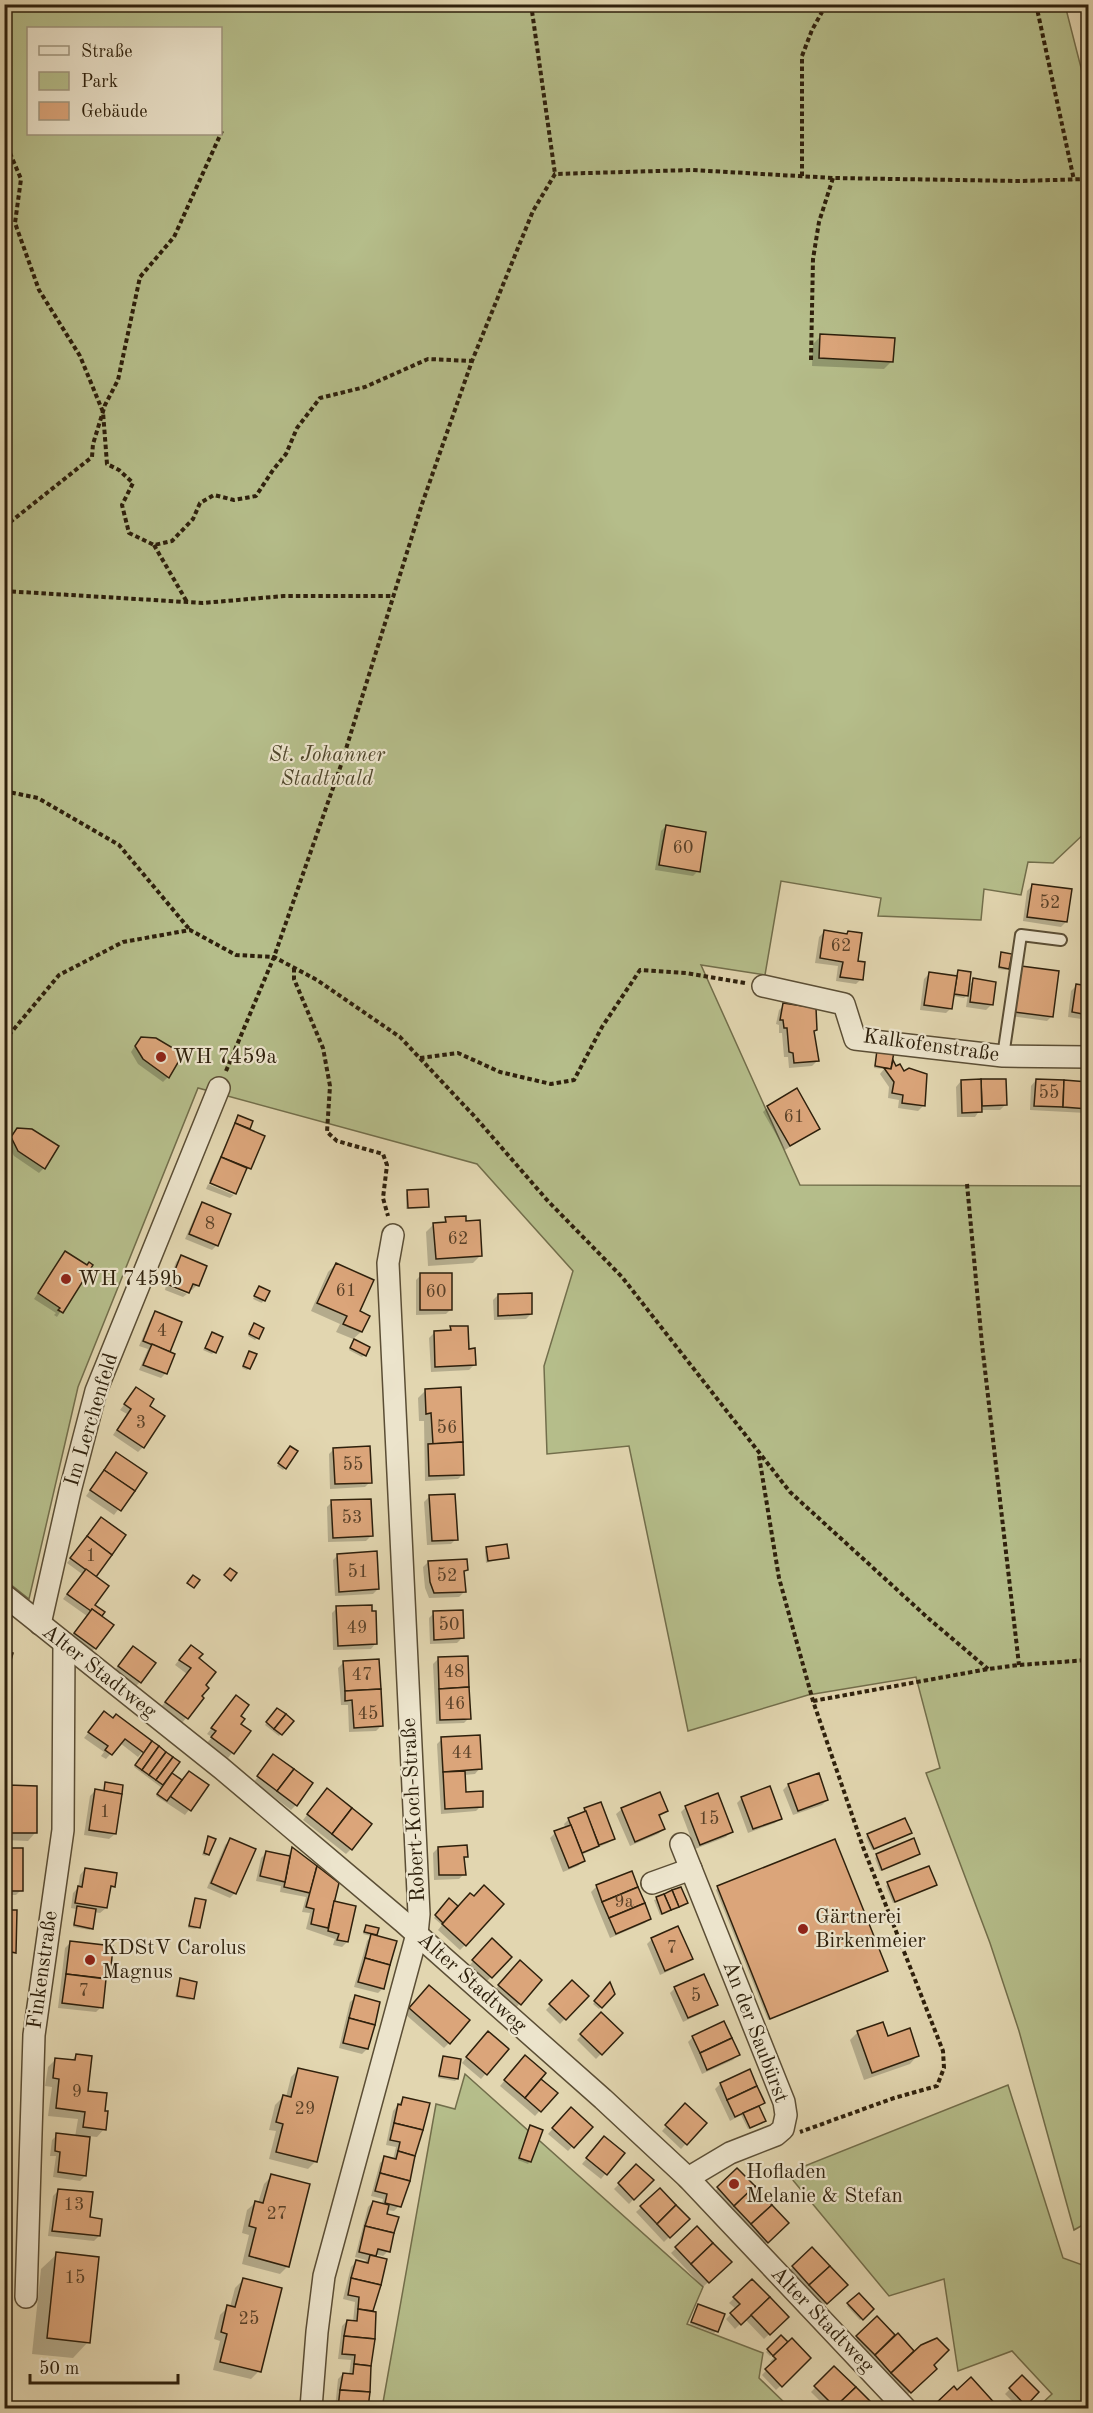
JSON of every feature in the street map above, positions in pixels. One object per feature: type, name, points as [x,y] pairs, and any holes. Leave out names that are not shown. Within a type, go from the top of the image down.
[{"type":"street","name":"Kalkofenstraße","points":[[763,987],[844,1004],[855,1039],[1003,1056],[1089,1057]]},
{"type":"street","name":"Im Lerchenfeld","points":[[40,1624],[70,1491],[96,1391],[219,1088]]},
{"type":"street","name":"Robert-Koch-Straße","points":[[311,2409],[324,2276],[417,1934],[419,1914],[388,1263],[393,1235]]},
{"type":"street","name":"Alter Stadtweg","points":[[4,1595],[221,1768],[417,1934],[603,2099],[688,2178],[905,2409]]},
{"type":"street","name":"Finkenstraße","points":[[26,2297],[34,2035],[63,1830],[64,1643]]},
{"type":"street","name":"An der Saubürst","points":[[681,1844],[784,2102],[786,2115],[783,2129],[776,2135],[730,2153],[688,2178]]},
{"type":"street","points":[[652,1883],[691,1869]]},
{"type":"lane","points":[[1003,1056],[1021,935],[1061,940]]},
{"type":"path","points":[[219,1088],[274,957],[341,765],[396,596],[422,504],[472,361],[533,211],[555,174],[531,4]]},
{"type":"path","points":[[1036,4],[1074,180]]},
{"type":"path","points":[[802,176],[802,56],[822,12]]},
{"type":"path","points":[[4,527],[92,457],[93,444],[103,412],[118,380],[140,277],[174,237],[220,135]]},
{"type":"path","points":[[4,139],[21,179],[15,223],[39,290],[80,356],[103,412],[107,464],[119,470],[133,483],[122,505],[129,533],[154,545],[187,602]]},
{"type":"path","points":[[555,174],[692,170],[833,178],[1089,179]]},
{"type":"path","points":[[811,360],[813,259],[819,222],[833,178]]},
{"type":"path","points":[[154,545],[172,540],[193,519],[200,503],[214,495],[234,500],[256,496],[286,454],[297,428],[320,398],[365,387],[428,359],[472,361]]},
{"type":"path","points":[[4,591],[202,603],[284,596],[396,596]]},
{"type":"path","points":[[4,791],[38,798],[119,845],[190,930],[236,955],[274,957],[294,967],[317,980],[400,1037],[547,1200],[622,1277],[790,1492],[928,1618],[988,1669]]},
{"type":"path","points":[[4,1041],[59,975],[123,942],[190,930]]},
{"type":"path","points":[[294,967],[294,979],[323,1048],[330,1086],[327,1132],[337,1141],[383,1154],[387,1165],[383,1198],[393,1235]]},
{"type":"path","points":[[419,1058],[458,1053],[500,1072],[551,1084],[574,1080],[602,1027],[640,970],[686,974],[763,987]]},
{"type":"path","points":[[967,1184],[982,1344],[1019,1665]]},
{"type":"path","points":[[759,1452],[779,1578],[813,1701],[871,1869],[943,2051],[944,2068],[937,2085],[894,2098],[804,2132],[776,2135]]},
{"type":"path","points":[[813,1701],[988,1669],[1089,1660]]},
{"type":"green space","name":"St. Johanner Stadtwald","points":[[4,5],[1065,5],[1088,95],[1088,830],[1053,863],[1028,862],[1021,895],[984,889],[981,920],[878,916],[881,898],[781,881],[765,975],[701,965],[800,1185],[1088,1186],[1088,2222],[1074,2230],[1019,2031],[990,1943],[926,1773],[940,1768],[916,1677],[808,1695],[688,1731],[629,1446],[547,1454],[544,1366],[573,1271],[477,1164],[198,1088],[78,1387],[29,1599],[5,1580]]},
{"type":"green space","points":[[465,2074],[703,2287],[687,2324],[763,2353],[759,2378],[790,2408],[382,2408],[436,2104],[455,2109]]},
{"type":"green space","points":[[1008,2085],[1063,2258],[1088,2267],[1088,2408],[1037,2408],[1052,2394],[1012,2351],[958,2371],[944,2279],[889,2296],[787,2173]]},
{"type":"building","points":[[820,334],[895,338],[893,362],[819,358]]},
{"type":"building","points":[[666,825],[706,832],[700,872],[659,865]]},
{"type":"building","points":[[1032,884],[1072,889],[1067,922],[1027,917]]},
{"type":"building","points":[[824,930],[847,934],[848,931],[862,933],[858,961],[865,962],[863,980],[840,977],[843,962],[820,958]]},
{"type":"building","points":[[1001,952],[1012,954],[1009,969],[999,967]]},
{"type":"building","points":[[1021,966],[1059,971],[1053,1017],[1015,1012]]},
{"type":"building","points":[[958,970],[971,972],[968,996],[954,994]]},
{"type":"building","points":[[929,972],[957,976],[952,1009],[924,1005]]},
{"type":"building","points":[[973,978],[996,982],[993,1005],[970,1002]]},
{"type":"building","points":[[1076,984],[1088,986],[1088,1015],[1072,1012]]},
{"type":"building","points":[[783,1003],[816,1008],[817,1030],[814,1031],[819,1061],[794,1063],[793,1053],[789,1052],[787,1028],[784,1028],[783,1020],[780,1020]]},
{"type":"building","name":"WH 7459a","points":[[141,1037],[156,1038],[183,1054],[169,1078],[143,1059],[135,1046]]},
{"type":"building","points":[[877,1050],[894,1052],[891,1069],[875,1066]]},
{"type":"building","points":[[893,1060],[896,1066],[900,1064],[904,1071],[909,1068],[927,1074],[925,1106],[902,1103],[903,1095],[892,1093],[894,1082],[884,1068],[891,1069]]},
{"type":"building","points":[[981,1079],[1006,1079],[1007,1105],[982,1106]]},
{"type":"building","points":[[981,1079],[982,1112],[962,1113],[961,1080]]},
{"type":"building","points":[[1036,1079],[1064,1080],[1063,1107],[1034,1106]]},
{"type":"building","points":[[1064,1080],[1088,1082],[1088,1109],[1063,1107]]},
{"type":"building","points":[[797,1088],[820,1129],[790,1146],[767,1106]]},
{"type":"building","points":[[238,1115],[253,1121],[250,1129],[235,1123]]},
{"type":"building","points":[[235,1123],[265,1136],[251,1169],[221,1157]]},
{"type":"building","points":[[17,1128],[32,1129],[59,1146],[45,1169],[18,1151],[11,1137]]},
{"type":"building","points":[[221,1157],[247,1168],[236,1194],[210,1183]]},
{"type":"building","points":[[428,1189],[429,1207],[408,1208],[407,1190]]},
{"type":"building","points":[[202,1202],[231,1214],[218,1246],[189,1234]]},
{"type":"building","points":[[466,1216],[466,1221],[480,1220],[482,1256],[436,1259],[433,1223],[446,1222],[445,1217]]},
{"type":"building","name":"WH 7459b","points":[[65,1251],[87,1265],[89,1262],[93,1265],[63,1313],[58,1310],[60,1308],[38,1293]]},
{"type":"building","points":[[181,1255],[207,1266],[199,1286],[193,1284],[189,1293],[169,1285]]},
{"type":"building","points":[[336,1263],[374,1280],[360,1311],[370,1316],[362,1332],[343,1324],[347,1316],[317,1303]]},
{"type":"building","points":[[420,1273],[452,1273],[452,1310],[420,1310]]},
{"type":"building","points":[[259,1286],[270,1291],[265,1301],[254,1296]]},
{"type":"building","points":[[532,1293],[532,1314],[498,1316],[498,1294]]},
{"type":"building","points":[[155,1311],[182,1322],[170,1352],[143,1341]]},
{"type":"building","points":[[254,1323],[264,1328],[259,1339],[249,1334]]},
{"type":"building","points":[[450,1326],[468,1326],[469,1349],[475,1348],[476,1365],[435,1367],[434,1331],[451,1330]]},
{"type":"building","points":[[212,1332],[223,1337],[216,1353],[205,1348]]},
{"type":"building","points":[[354,1339],[370,1347],[366,1356],[350,1348]]},
{"type":"building","points":[[152,1344],[175,1354],[167,1374],[143,1365]]},
{"type":"building","points":[[249,1351],[257,1354],[250,1369],[243,1366]]},
{"type":"building","points":[[136,1387],[154,1399],[150,1406],[165,1416],[144,1448],[117,1430],[131,1409],[124,1404]]},
{"type":"building","points":[[461,1387],[463,1442],[433,1444],[431,1413],[426,1414],[425,1389]]},
{"type":"building","points":[[463,1442],[464,1475],[429,1476],[428,1444]]},
{"type":"building","points":[[290,1446],[298,1451],[286,1469],[278,1463]]},
{"type":"building","points":[[370,1446],[372,1483],[335,1484],[333,1448]]},
{"type":"building","points":[[116,1452],[147,1473],[135,1491],[104,1470]]},
{"type":"building","points":[[104,1470],[135,1491],[121,1511],[90,1490]]},
{"type":"building","points":[[455,1494],[458,1540],[432,1541],[429,1495]]},
{"type":"building","points":[[371,1499],[373,1536],[333,1538],[331,1500]]},
{"type":"building","points":[[101,1517],[126,1535],[112,1555],[87,1536]]},
{"type":"building","points":[[87,1536],[112,1555],[96,1577],[70,1558]]},
{"type":"building","points":[[507,1544],[509,1558],[488,1561],[486,1547]]},
{"type":"building","points":[[377,1551],[379,1589],[339,1592],[337,1554]]},
{"type":"building","points":[[467,1559],[468,1570],[464,1571],[466,1592],[434,1593],[430,1582],[428,1561]]},
{"type":"building","points":[[230,1568],[237,1573],[231,1581],[224,1575]]},
{"type":"building","points":[[86,1569],[109,1586],[95,1605],[105,1612],[102,1616],[67,1594]]},
{"type":"building","points":[[193,1575],[200,1580],[194,1588],[187,1583]]},
{"type":"building","points":[[372,1605],[372,1611],[376,1611],[377,1644],[338,1646],[336,1606]]},
{"type":"building","points":[[92,1609],[114,1625],[96,1649],[74,1633]]},
{"type":"building","points":[[463,1610],[464,1638],[434,1640],[433,1611]]},
{"type":"building","points":[[191,1645],[203,1654],[199,1658],[216,1672],[206,1685],[209,1688],[202,1696],[204,1698],[188,1719],[165,1702],[191,1668],[179,1660]]},
{"type":"building","points":[[133,1646],[156,1663],[141,1683],[118,1666]]},
{"type":"building","points":[[4,1651],[13,1653],[4,1686]]},
{"type":"building","points":[[468,1656],[469,1687],[439,1689],[438,1657]]},
{"type":"building","points":[[379,1659],[381,1689],[345,1691],[343,1661]]},
{"type":"building","points":[[469,1687],[471,1719],[440,1720],[439,1689]]},
{"type":"building","points":[[381,1689],[383,1726],[354,1728],[352,1700],[345,1701],[345,1691]]},
{"type":"building","points":[[236,1695],[249,1705],[241,1716],[245,1719],[241,1724],[251,1731],[234,1754],[211,1737],[216,1731],[211,1728]]},
{"type":"building","points":[[277,1708],[286,1714],[274,1729],[266,1722]]},
{"type":"building","points":[[104,1711],[113,1718],[116,1714],[152,1741],[144,1753],[125,1739],[112,1755],[105,1750],[108,1746],[88,1732]]},
{"type":"building","points":[[286,1714],[294,1721],[282,1735],[274,1729]]},
{"type":"building","points":[[480,1735],[482,1769],[443,1772],[441,1737]]},
{"type":"building","points":[[152,1741],[159,1746],[142,1770],[135,1765]]},
{"type":"building","points":[[159,1746],[166,1752],[149,1775],[142,1770]]},
{"type":"building","points":[[166,1752],[173,1757],[156,1780],[149,1775]]},
{"type":"building","points":[[273,1754],[294,1769],[277,1791],[257,1776]]},
{"type":"building","points":[[173,1757],[180,1762],[163,1785],[156,1780]]},
{"type":"building","points":[[294,1769],[313,1783],[297,1806],[277,1791]]},
{"type":"building","points":[[189,1771],[209,1785],[191,1811],[170,1796]]},
{"type":"building","points":[[465,1771],[466,1792],[483,1791],[483,1807],[445,1809],[443,1772]]},
{"type":"building","points":[[172,1773],[182,1780],[167,1801],[157,1794]]},
{"type":"building","points":[[819,1773],[828,1800],[798,1811],[788,1784]]},
{"type":"building","points":[[105,1782],[123,1785],[122,1794],[104,1791]]},
{"type":"building","points":[[8,1785],[37,1786],[37,1833],[4,1833]]},
{"type":"building","points":[[770,1786],[782,1819],[753,1829],[741,1797]]},
{"type":"building","points":[[327,1788],[352,1808],[332,1834],[307,1814]]},
{"type":"building","points":[[95,1789],[122,1794],[116,1834],[89,1830]]},
{"type":"building","points":[[660,1792],[668,1811],[659,1815],[665,1829],[635,1842],[621,1808]]},
{"type":"building","points":[[718,1793],[733,1832],[700,1845],[685,1806]]},
{"type":"building","points":[[601,1802],[615,1839],[599,1845],[584,1808]]},
{"type":"building","points":[[352,1808],[372,1824],[352,1850],[332,1834]]},
{"type":"building","points":[[586,1811],[599,1846],[582,1853],[568,1818]]},
{"type":"building","points":[[905,1818],[912,1833],[874,1849],[867,1834]]},
{"type":"building","points":[[571,1825],[585,1861],[569,1868],[554,1831]]},
{"type":"building","points":[[208,1836],[216,1839],[209,1855],[204,1853]]},
{"type":"building","points":[[230,1838],[256,1849],[236,1894],[211,1883]]},
{"type":"building","points":[[914,1838],[920,1854],[882,1870],[876,1854]]},
{"type":"building","name":"Gärtnerei Birkenmeier","points":[[835,1839],[888,1971],[770,2019],[717,1886]]},
{"type":"building","points":[[467,1845],[468,1857],[464,1857],[466,1875],[439,1875],[438,1847]]},
{"type":"building","points":[[292,1847],[317,1866],[310,1893],[284,1887]]},
{"type":"building","points":[[4,1848],[23,1848],[23,1891],[4,1891]]},
{"type":"building","points":[[266,1851],[290,1856],[285,1882],[260,1876]]},
{"type":"building","points":[[317,1866],[339,1883],[328,1928],[311,1924],[314,1909],[306,1907]]},
{"type":"building","points":[[929,1866],[937,1885],[895,1902],[887,1882]]},
{"type":"building","points":[[85,1868],[117,1873],[115,1887],[111,1886],[107,1908],[75,1903],[78,1886],[82,1887]]},
{"type":"building","points":[[632,1871],[638,1887],[602,1902],[596,1885]]},
{"type":"building","points":[[484,1885],[504,1904],[466,1946],[442,1924],[470,1893],[474,1896]]},
{"type":"building","points":[[638,1887],[645,1903],[609,1918],[602,1902]]},
{"type":"building","points":[[681,1887],[688,1903],[679,1907],[672,1890]]},
{"type":"building","points":[[672,1890],[679,1907],[671,1910],[664,1894]]},
{"type":"building","points":[[664,1894],[671,1910],[662,1914],[656,1897]]},
{"type":"building","points":[[195,1898],[206,1900],[200,1928],[189,1926]]},
{"type":"building","points":[[449,1898],[458,1906],[443,1923],[435,1915]]},
{"type":"building","points":[[334,1901],[356,1906],[348,1942],[337,1940],[339,1934],[328,1931]]},
{"type":"building","points":[[645,1903],[651,1919],[616,1934],[609,1918]]},
{"type":"building","points":[[77,1906],[96,1909],[93,1929],[74,1925]]},
{"type":"building","points":[[4,1910],[17,1910],[16,1953],[11,1952],[11,1971],[4,1971]]},
{"type":"building","points":[[366,1925],[379,1928],[377,1935],[364,1932]]},
{"type":"building","points":[[678,1926],[693,1959],[665,1971],[651,1938]]},
{"type":"building","points":[[371,1934],[397,1941],[390,1965],[365,1958]]},
{"type":"building","points":[[492,1938],[512,1957],[492,1978],[472,1960]]},
{"type":"building","name":"KDStV Carolus Magnus","points":[[70,1941],[113,1946],[110,1979],[66,1974]]},
{"type":"building","points":[[365,1958],[390,1965],[384,1989],[358,1982]]},
{"type":"building","points":[[520,1960],[542,1980],[521,2005],[498,1985]]},
{"type":"building","points":[[66,1974],[106,1979],[103,2008],[62,2003]]},
{"type":"building","points":[[704,1974],[718,2005],[688,2018],[674,1987]]},
{"type":"building","points":[[180,1978],[197,1982],[194,1999],[177,1996]]},
{"type":"building","points":[[572,1980],[589,1996],[566,2020],[549,2004]]},
{"type":"building","points":[[610,1982],[615,1994],[602,2008],[594,2001]]},
{"type":"building","points":[[429,1985],[470,2020],[450,2044],[409,2008]]},
{"type":"building","points":[[355,1995],[380,2002],[375,2025],[349,2018]]},
{"type":"building","points":[[601,2012],[623,2033],[602,2055],[580,2034]]},
{"type":"building","points":[[349,2018],[375,2025],[368,2049],[343,2043]]},
{"type":"building","points":[[724,2021],[732,2038],[700,2053],[692,2036]]},
{"type":"building","points":[[883,2022],[888,2036],[910,2028],[919,2056],[872,2073],[857,2031]]},
{"type":"building","points":[[488,2031],[509,2049],[487,2075],[466,2057]]},
{"type":"building","points":[[732,2038],[740,2055],[707,2070],[700,2053]]},
{"type":"building","points":[[76,2054],[92,2056],[88,2091],[107,2093],[106,2130],[83,2127],[85,2112],[56,2108],[59,2079],[53,2078],[55,2058],[75,2060]]},
{"type":"building","points":[[525,2055],[546,2073],[525,2098],[504,2080]]},
{"type":"building","points":[[443,2056],[461,2059],[458,2079],[439,2076]]},
{"type":"building","points":[[298,2068],[338,2077],[317,2162],[276,2152],[283,2124],[276,2122],[283,2095],[291,2097]]},
{"type":"building","points":[[750,2069],[757,2086],[727,2100],[720,2083]]},
{"type":"building","points":[[541,2079],[558,2093],[541,2112],[525,2098]]},
{"type":"building","points":[[757,2086],[765,2103],[735,2117],[727,2100]]},
{"type":"building","points":[[403,2097],[430,2103],[423,2130],[394,2123],[398,2104],[401,2105]]},
{"type":"building","points":[[685,2103],[707,2123],[687,2145],[665,2125]]},
{"type":"building","points":[[759,2106],[766,2121],[750,2128],[743,2113]]},
{"type":"building","points":[[571,2107],[593,2127],[574,2148],[552,2128]]},
{"type":"building","points":[[394,2123],[423,2130],[415,2156],[398,2151],[400,2142],[390,2140]]},
{"type":"building","points":[[530,2125],[543,2130],[531,2162],[519,2158]]},
{"type":"building","points":[[56,2133],[90,2137],[86,2176],[58,2172],[60,2152],[55,2151]]},
{"type":"building","points":[[604,2136],[625,2153],[607,2175],[586,2158]]},
{"type":"building","points":[[398,2151],[415,2156],[410,2181],[380,2173],[384,2156],[396,2159]]},
{"type":"building","points":[[636,2164],[654,2180],[634,2200],[618,2183]]},
{"type":"building","points":[[737,2168],[755,2186],[734,2206],[717,2187]]},
{"type":"building","points":[[380,2173],[410,2181],[401,2207],[385,2203],[387,2194],[375,2191]]},
{"type":"building","points":[[271,2174],[310,2184],[289,2267],[249,2256],[256,2228],[249,2226],[255,2201],[263,2203]]},
{"type":"building","points":[[755,2186],[772,2205],[751,2224],[734,2206]]},
{"type":"building","points":[[660,2188],[676,2205],[657,2224],[640,2206]]},
{"type":"building","points":[[58,2189],[93,2192],[90,2217],[102,2219],[100,2236],[52,2231]]},
{"type":"building","points":[[373,2201],[389,2205],[387,2214],[399,2217],[394,2233],[365,2226]]},
{"type":"building","points":[[676,2205],[690,2219],[670,2238],[657,2224]]},
{"type":"building","points":[[772,2205],[789,2223],[768,2243],[751,2224]]},
{"type":"building","points":[[365,2226],[394,2233],[390,2252],[378,2249],[376,2256],[359,2252]]},
{"type":"building","points":[[697,2226],[713,2243],[691,2264],[675,2247]]},
{"type":"building","points":[[713,2243],[732,2262],[709,2283],[691,2264]]},
{"type":"building","points":[[812,2247],[830,2266],[809,2285],[792,2266]]},
{"type":"building","points":[[56,2252],[99,2257],[90,2343],[47,2338]]},
{"type":"building","points":[[370,2255],[387,2259],[381,2285],[351,2278],[356,2260],[368,2263]]},
{"type":"building","points":[[830,2266],[848,2285],[827,2304],[809,2285]]},
{"type":"building","points":[[243,2278],[282,2288],[261,2372],[220,2362],[227,2334],[221,2332],[227,2305],[235,2307]]},
{"type":"building","points":[[351,2278],[381,2285],[373,2311],[358,2309],[359,2297],[348,2295]]},
{"type":"building","points":[[752,2279],[770,2297],[741,2325],[730,2313],[740,2304],[733,2297]]},
{"type":"building","points":[[859,2293],[874,2309],[863,2320],[847,2303]]},
{"type":"building","points":[[770,2297],[789,2317],[770,2335],[751,2315]]},
{"type":"building","points":[[698,2304],[725,2314],[718,2332],[691,2322]]},
{"type":"building","points":[[358,2309],[376,2312],[375,2339],[344,2336],[347,2320],[357,2321]]},
{"type":"building","points":[[877,2316],[895,2335],[875,2355],[856,2336]]},
{"type":"building","points":[[898,2333],[914,2351],[891,2373],[875,2355]]},
{"type":"building","points":[[781,2335],[788,2342],[773,2356],[767,2349]]},
{"type":"building","points":[[344,2336],[375,2339],[371,2366],[354,2364],[355,2355],[342,2354]]},
{"type":"building","points":[[792,2338],[811,2358],[782,2387],[765,2369],[776,2359],[773,2356]]},
{"type":"building","points":[[937,2338],[949,2350],[934,2365],[937,2369],[911,2393],[891,2373],[921,2345]]},
{"type":"building","points":[[354,2364],[371,2366],[370,2392],[340,2390],[343,2373],[353,2374]]},
{"type":"building","points":[[834,2366],[856,2387],[835,2407],[814,2386]]},
{"type":"building","points":[[1022,2375],[1039,2392],[1026,2406],[1009,2388]]},
{"type":"building","points":[[971,2377],[999,2408],[935,2408],[933,2406],[954,2386],[957,2390]]},
{"type":"building","points":[[856,2387],[871,2402],[865,2408],[835,2407]]},
{"type":"building","points":[[340,2390],[370,2392],[368,2408],[338,2408]]},
{"type":"building","points":[[46,2402],[49,2408],[30,2408]]},
{"type":"place","name":"WH 7459a","points":[[161,1057]]},
{"type":"place","name":"WH 7459b","points":[[66,1279]]},
{"type":"place","name":"Gärtnerei Birkenmeier","points":[[803,1929]]},
{"type":"place","name":"KDStV Carolus Magnus","points":[[90,1960]]},
{"type":"place","name":"Hofladen Melanie & Stefan","points":[[734,2184]]}]
